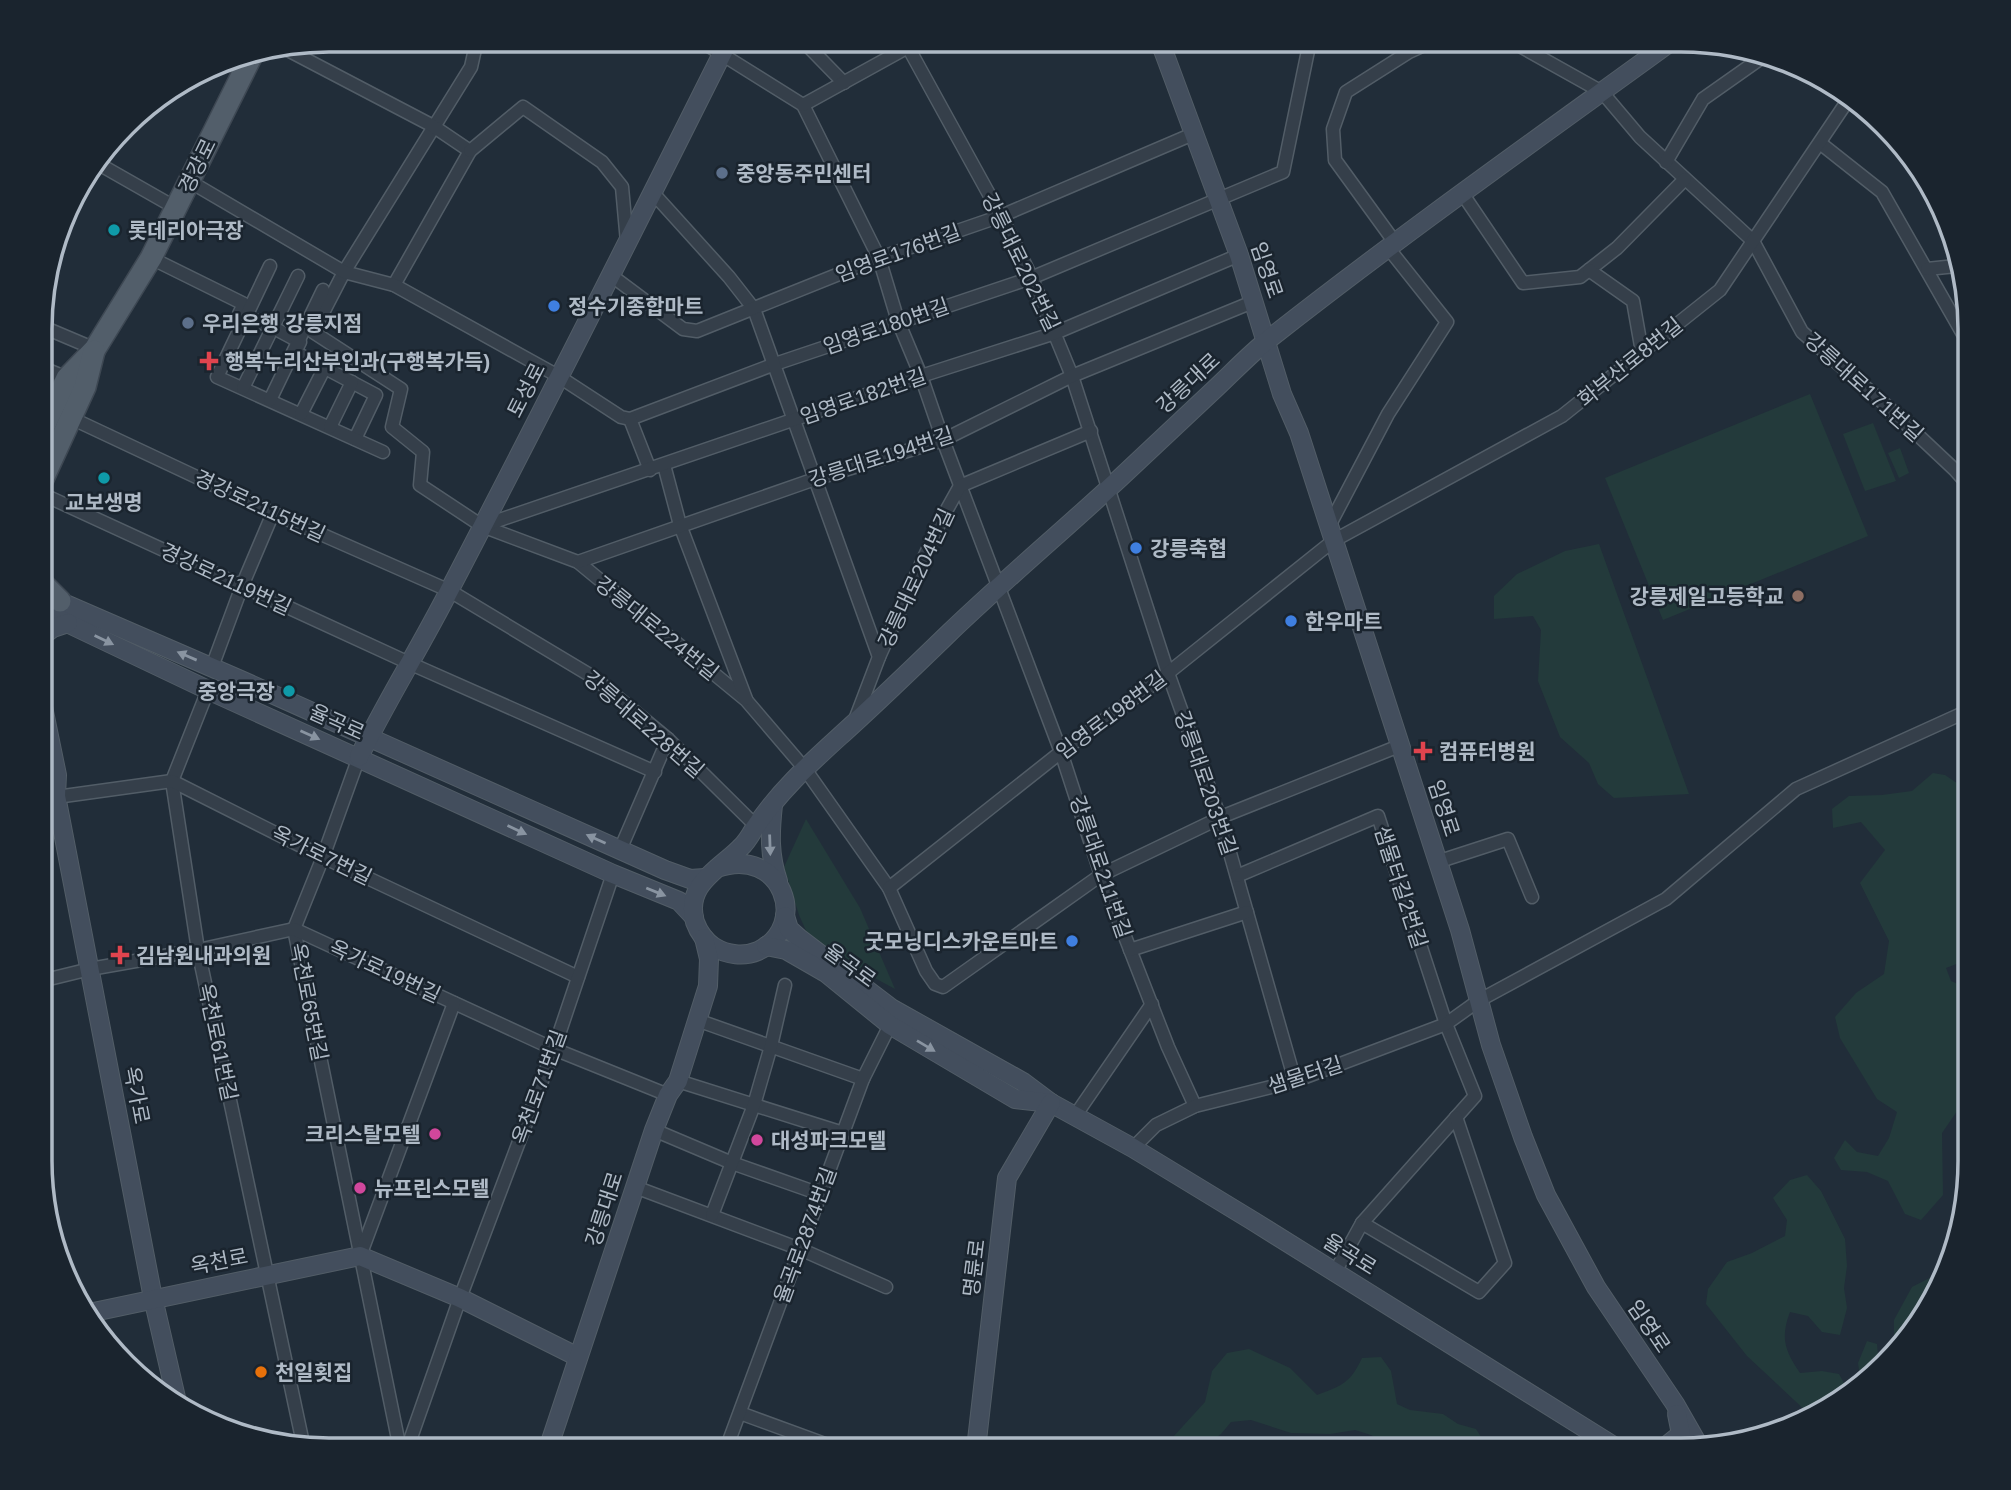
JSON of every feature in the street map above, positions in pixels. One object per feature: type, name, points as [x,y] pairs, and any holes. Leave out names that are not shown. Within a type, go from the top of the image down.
[{"type":"main road","name":"경강로","points":[[52,410],[66,378],[95,349],[150,258],[247,65]]},
{"type":"main road","name":"경강로","points":[[52,459],[85,387],[95,349]]},
{"type":"street","points":[[344,272],[471,67],[474,52]]},
{"type":"street","name":"토성로","points":[[359,757],[450,591],[558,376],[612,276],[723,52]]},
{"type":"street","points":[[732,52],[803,106],[899,52]]},
{"type":"street","points":[[814,52],[844,83]]},
{"type":"street","name":"강릉대로202번길","points":[[917,52],[1031,278],[1072,376],[1110,487]]},
{"type":"street","name":"임영로","points":[[1164,52],[1239,255],[1282,394],[1299,433],[1460,930],[1478,1001],[1523,1137],[1546,1195],[1596,1287],[1675,1404],[1694,1437]]},
{"type":"street","name":"임영로180번길","points":[[630,419],[775,364],[1031,278],[1283,172],[1308,52]]},
{"type":"street","points":[[1331,535],[1388,414],[1447,322],[1335,160],[1333,129],[1346,92],[1409,52]]},
{"type":"street","points":[[1531,52],[1602,92]]},
{"type":"street","name":"강릉대로","points":[[711,873],[744,845],[773,802],[804,769],[998,586],[1110,487],[1265,341],[1462,193],[1657,52]]},
{"type":"street","points":[[297,55],[433,126],[470,152]]},
{"type":"street","points":[[1666,162],[1703,99],[1755,63]]},
{"type":"street","name":"강릉대로171번길","points":[[1602,92],[1640,137],[1753,242],[1802,332],[1898,416],[1958,473]]},
{"type":"street","name":"강릉대로211번길","points":[[803,106],[880,258],[898,321],[1061,752],[1101,875],[1195,1106]]},
{"type":"street","name":"화부산로8번길","points":[[1331,535],[1562,416],[1720,290],[1844,106]]},
{"type":"street","points":[[394,285],[470,152],[523,107],[602,162],[622,187],[628,242]]},
{"type":"street","name":"임영로176번길","points":[[612,276],[683,329],[696,331],[880,258],[1001,216],[1193,134]]},
{"type":"street","points":[[1819,143],[1882,192],[1958,325]]},
{"type":"street","points":[[105,168],[176,208]]},
{"type":"street","points":[[1462,193],[1523,283],[1580,277],[1617,247],[1685,179]]},
{"type":"street","points":[[189,181],[344,272],[394,285],[558,376],[621,417],[630,419],[650,470]]},
{"type":"street","points":[[653,193],[729,277],[754,309],[879,657]]},
{"type":"street","name":"임영로182번길","points":[[482,526],[1055,333],[1239,255]]},
{"type":"street","points":[[150,258],[244,304],[239,314],[298,341]]},
{"type":"street","points":[[270,266],[216,377],[383,452]]},
{"type":"street","points":[[1927,269],[1951,267]]},
{"type":"street","points":[[1589,270],[1633,301],[1642,352]]},
{"type":"street","name":"강릉대로224번길","points":[[344,272],[313,332],[401,389],[393,427],[422,452],[420,485],[482,526],[578,562],[746,700],[804,769],[889,888],[926,971],[935,984],[943,987],[1101,875]]},
{"type":"street","points":[[243,388],[298,276]]},
{"type":"street","points":[[270,400],[323,290]]},
{"type":"street","name":"강릉대로194번길","points":[[578,562],[815,479],[943,440],[1072,376],[1255,301]]},
{"type":"street","points":[[52,331],[95,349]]},
{"type":"street","points":[[298,341],[300,342],[295,352],[376,395],[355,439]]},
{"type":"street","points":[[301,414],[325,368]]},
{"type":"street","points":[[52,372],[66,378]]},
{"type":"street","points":[[330,427],[352,382]]},
{"type":"street","name":"경강로2115번길","points":[[71,418],[273,513],[450,591]]},
{"type":"street","name":"강릉대로204번길","points":[[854,724],[879,657],[941,520],[960,486],[1091,430]]},
{"type":"street","points":[[664,465],[680,526],[746,700]]},
{"type":"street","name":"강릉대로203번길","points":[[1110,487],[1168,673],[1220,818],[1295,1081]]},
{"type":"street","name":"경강로2119번길","points":[[52,499],[655,772]]},
{"type":"street","points":[[212,667],[273,513]]},
{"type":"street","name":"임영로198번길","points":[[889,888],[1061,752],[1168,673],[1331,535]]},
{"type":"street","name":"강릉대로228번길","points":[[450,591],[593,677],[668,739],[756,826]]},
{"type":"street","points":[[52,604],[212,667],[690,879],[711,873],[730,863],[745,863],[759,867],[771,875],[780,887]]},
{"type":"street","name":"율곡로","points":[[52,606],[68,623],[208,690],[613,874],[679,901],[694,918]]},
{"type":"street","points":[[52,629],[68,623]]},
{"type":"street","points":[[52,798],[172,781],[208,690]]},
{"type":"street","name":"샘물터길","points":[[1133,1148],[1156,1125],[1195,1106],[1295,1081],[1446,1024],[1478,1001],[1666,899],[1796,789],[1958,715]]},
{"type":"street","points":[[620,850],[668,739]]},
{"type":"street","points":[[1101,875],[1220,818],[1399,746]]},
{"type":"street","name":"옥가로","points":[[52,751],[57,775],[52,789]]},
{"type":"street","name":"옥천로65번길","points":[[359,757],[294,929],[360,1256]]},
{"type":"street","name":"옥가로7번길","points":[[172,781],[323,857],[578,977]]},
{"type":"street","name":"옥천로61번길","points":[[172,781],[198,950],[301,1436]]},
{"type":"street","points":[[709,986],[733,958],[766,946],[781,930],[785,901],[771,861],[773,802]]},
{"type":"street","name":"옥가로","points":[[52,811],[90,969],[153,1298],[174,1390]]},
{"type":"street","name":"샘물터길2번길","points":[[1237,876],[1378,816],[1446,1024]]},
{"type":"street","points":[[1437,862],[1508,838],[1532,897]]},
{"type":"street","points":[[709,986],[709,959],[704,938],[694,918],[693,903],[697,890],[711,873]]},
{"type":"street","name":"옥천로71번길","points":[[460,1298],[554,1049],[613,874]]},
{"type":"street","points":[[1130,950],[1247,912]]},
{"type":"street","name":"율곡로","points":[[785,916],[789,929],[799,938],[891,1008],[1023,1082],[1051,1103],[1133,1148],[1601,1438]]},
{"type":"street","points":[[52,979],[90,969],[198,950],[294,929]]},
{"type":"street","name":"옥가로19번길","points":[[294,929],[554,1049],[673,1088],[754,1105],[843,1133]]},
{"type":"street","points":[[704,938],[719,950],[746,954]]},
{"type":"street","name":"율곡로","points":[[766,946],[786,950],[826,973],[890,1025],[1015,1099],[1051,1103]]},
{"type":"street","points":[[712,1215],[754,1105],[785,985]]},
{"type":"street","name":"강릉대로","points":[[552,1438],[654,1130],[673,1088],[709,986]]},
{"type":"street","points":[[398,1438],[360,1256],[454,1003]]},
{"type":"street","points":[[1075,1116],[1152,1004]]},
{"type":"street","points":[[697,1020],[863,1079]]},
{"type":"street","points":[[1335,1272],[1362,1223],[1475,1096],[1446,1024]]},
{"type":"street","name":"율곡로2874번길","points":[[730,1438],[863,1079],[890,1025]]},
{"type":"street","name":"명륜로","points":[[977,1438],[1007,1178],[1051,1103]]},
{"type":"street","points":[[1362,1223],[1479,1292],[1505,1263],[1456,1117]]},
{"type":"street","points":[[654,1130],[732,1163],[820,1194]]},
{"type":"street","points":[[635,1187],[800,1249],[886,1287]]},
{"type":"street","points":[[360,1256],[460,1298],[578,1357]]},
{"type":"street","name":"옥천로","points":[[97,1310],[360,1256]]},
{"type":"street","points":[[411,1438],[460,1298]]},
{"type":"street","points":[[1675,1404],[1681,1434],[1676,1438]]},
{"type":"street","points":[[740,1413],[808,1438]]},
{"type":"green space","points":[[1810,394],[1868,536],[1663,620],[1605,478]]},
{"type":"green space","points":[[1873,423],[1896,481],[1865,491],[1843,434]]},
{"type":"green space","points":[[1900,448],[1909,473],[1899,478],[1888,453]]},
{"type":"green space","points":[[1599,544],[1689,794],[1614,798],[1598,784],[1589,763],[1560,737],[1538,681],[1541,630],[1533,616],[1494,619],[1494,596],[1517,574],[1565,551]]},
{"type":"green space","points":[[1933,773],[1945,775],[1958,784],[1958,963],[1946,968],[1951,981],[1958,984],[1958,1110],[1942,1133],[1943,1195],[1921,1220],[1905,1214],[1888,1181],[1867,1172],[1841,1170],[1834,1158],[1845,1140],[1857,1152],[1878,1156],[1889,1138],[1897,1112],[1877,1099],[1840,1038],[1835,1017],[1856,993],[1884,974],[1889,941],[1860,883],[1885,850],[1861,822],[1833,828],[1832,809],[1849,796],[1912,791]]},
{"type":"green space","points":[[806,819],[860,908],[895,989],[812,944],[799,915],[784,867]]},
{"type":"green space","points":[[1807,1175],[1821,1191],[1845,1239],[1847,1266],[1844,1288],[1847,1308],[1840,1335],[1822,1332],[1808,1316],[1790,1312],[1785,1329],[1786,1344],[1800,1373],[1822,1371],[1839,1374],[1844,1383],[1848,1382],[1804,1409],[1747,1356],[1706,1304],[1708,1289],[1727,1262],[1785,1236],[1787,1220],[1773,1198],[1790,1180]]},
{"type":"green space","points":[[1933,1276],[1912,1314],[1894,1338],[1894,1320],[1912,1287]]},
{"type":"green space","points":[[1867,1341],[1877,1344],[1878,1355],[1859,1373],[1858,1363]]},
{"type":"green space","points":[[1249,1349],[1290,1368],[1317,1395],[1345,1382],[1354,1373],[1362,1358],[1381,1357],[1391,1371],[1397,1404],[1410,1410],[1443,1414],[1458,1424],[1476,1429],[1482,1438],[1376,1438],[1355,1430],[1330,1434],[1291,1433],[1251,1420],[1231,1422],[1216,1438],[1171,1438],[1205,1402],[1212,1371],[1227,1353]]},
{"type":"place","name":"중앙동주민센터","points":[[722,173]]},
{"type":"place","name":"롯데리아극장","points":[[114,230]]},
{"type":"place","name":"정수기종합마트","points":[[554,306]]},
{"type":"place","name":"우리은행 강릉지점","points":[[188,323]]},
{"type":"place","name":"행복누리산부인과(구행복가득)","points":[[209,361]]},
{"type":"place","name":"교보생명","points":[[104,478]]},
{"type":"place","name":"강릉축협","points":[[1136,548]]},
{"type":"place","name":"강릉제일고등학교","points":[[1798,596]]},
{"type":"place","name":"한우마트","points":[[1291,621]]},
{"type":"place","name":"중앙극장","points":[[289,691]]},
{"type":"place","name":"컴퓨터병원","points":[[1423,751]]},
{"type":"place","name":"굿모닝디스카운트마트","points":[[1072,941]]},
{"type":"place","name":"김남원내과의원","points":[[120,955]]},
{"type":"place","name":"크리스탈모텔","points":[[435,1134]]},
{"type":"place","name":"대성파크모텔","points":[[757,1140]]},
{"type":"place","name":"뉴프린스모텔","points":[[360,1188]]},
{"type":"place","name":"천일횟집","points":[[261,1372]]}]
